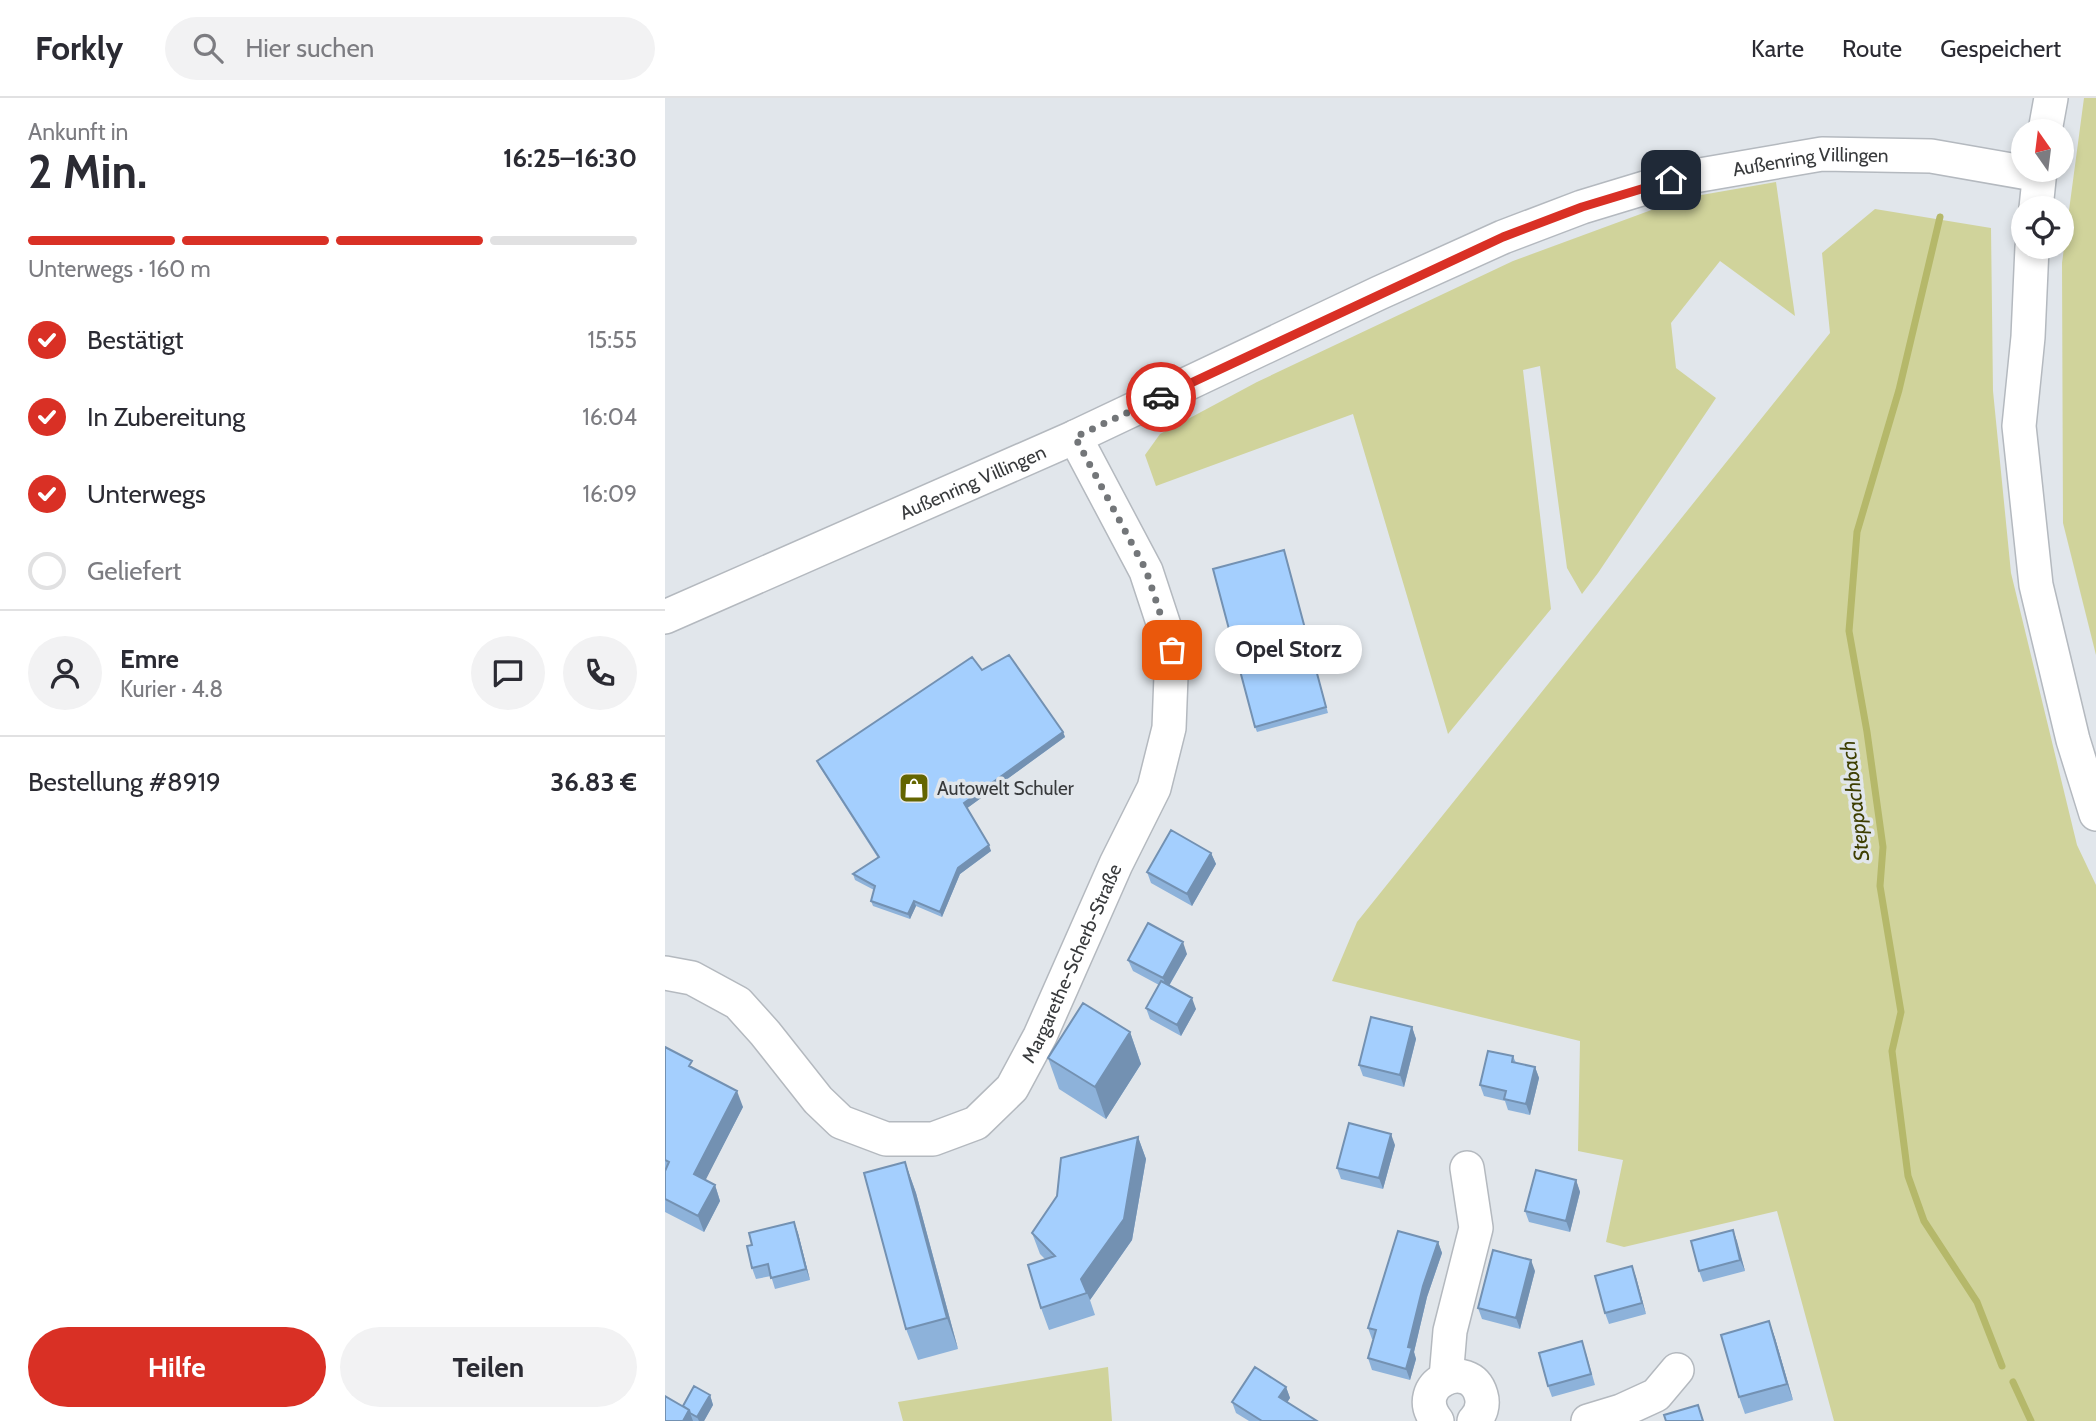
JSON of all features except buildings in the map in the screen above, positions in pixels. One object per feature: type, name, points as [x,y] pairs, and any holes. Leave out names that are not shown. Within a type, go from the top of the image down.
[{"type":"street","points":[[2047,119],[2051,98]]},
{"type":"street","name":"Außenring Villingen","points":[[665,617],[1075,437],[1503,237],[1582,207],[1671,180],[1822,155],[1931,156],[2011,168]]},
{"type":"street","points":[[2031,259],[2028,337],[2019,426],[2036,585],[2073,740],[2096,814]]},
{"type":"street","name":"Margarethe-Scherb-Straße","points":[[665,973],[692,978],[738,1003],[818,1100],[841,1122],[885,1139],[933,1139],[976,1123],[1012,1088],[1040,1037],[1116,864],[1154,788],[1170,727],[1172,650],[1164,623],[1146,570],[1075,437]]},
{"type":"street","points":[[1446,1378],[1450,1331],[1476,1228],[1467,1168]]},
{"type":"street","points":[[1588,1421],[1621,1412],[1656,1395],[1677,1370]]},
{"type":"street","points":[[1437,1421],[1430,1407],[1433,1390],[1446,1378],[1462,1377],[1476,1385],[1482,1400],[1479,1420]]},
{"type":"green space","points":[[2084,98],[2096,98],[2096,655],[2063,523],[2062,263],[2063,259],[2074,259],[2074,196],[2071,196]]},
{"type":"green space","points":[[1776,182],[1795,316],[1720,261],[1671,323],[1676,368],[1716,398],[1582,594],[1567,568],[1540,366],[1523,370],[1551,609],[1448,734],[1353,414],[1156,486],[1145,455],[1160,434],[1257,382],[1513,261],[1684,198]]},
{"type":"green space","points":[[1875,209],[1991,228],[1993,391],[2011,573],[2077,845],[2096,885],[2096,1421],[1834,1421],[1777,1211],[1624,1247],[1606,1242],[1623,1160],[1578,1151],[1580,1041],[1332,981],[1357,922],[1830,333],[1822,253]]},
{"type":"green space","points":[[1108,1367],[1112,1421],[903,1421],[898,1402]]},
{"type":"waterway","name":"Steppachbach","points":[[1940,217],[1899,390],[1857,532],[1849,631],[1883,847],[1880,886],[1901,1012],[1892,1051],[1908,1176],[1924,1221],[1977,1302],[2002,1366]]},
{"type":"waterway","name":"Steppachbach","points":[[2013,1382],[2031,1421]]},
{"type":"way so far","points":[[1161,397],[1075,437],[1146,570],[1172,650]]},
{"type":"place","name":"Opel Storz","points":[[1172,650]]},
{"type":"place","name":"Autowelt Schuler","points":[[914,788]]},
{"type":"route","points":[[1161,397],[1503,237],[1582,207],[1671,180]]}]
